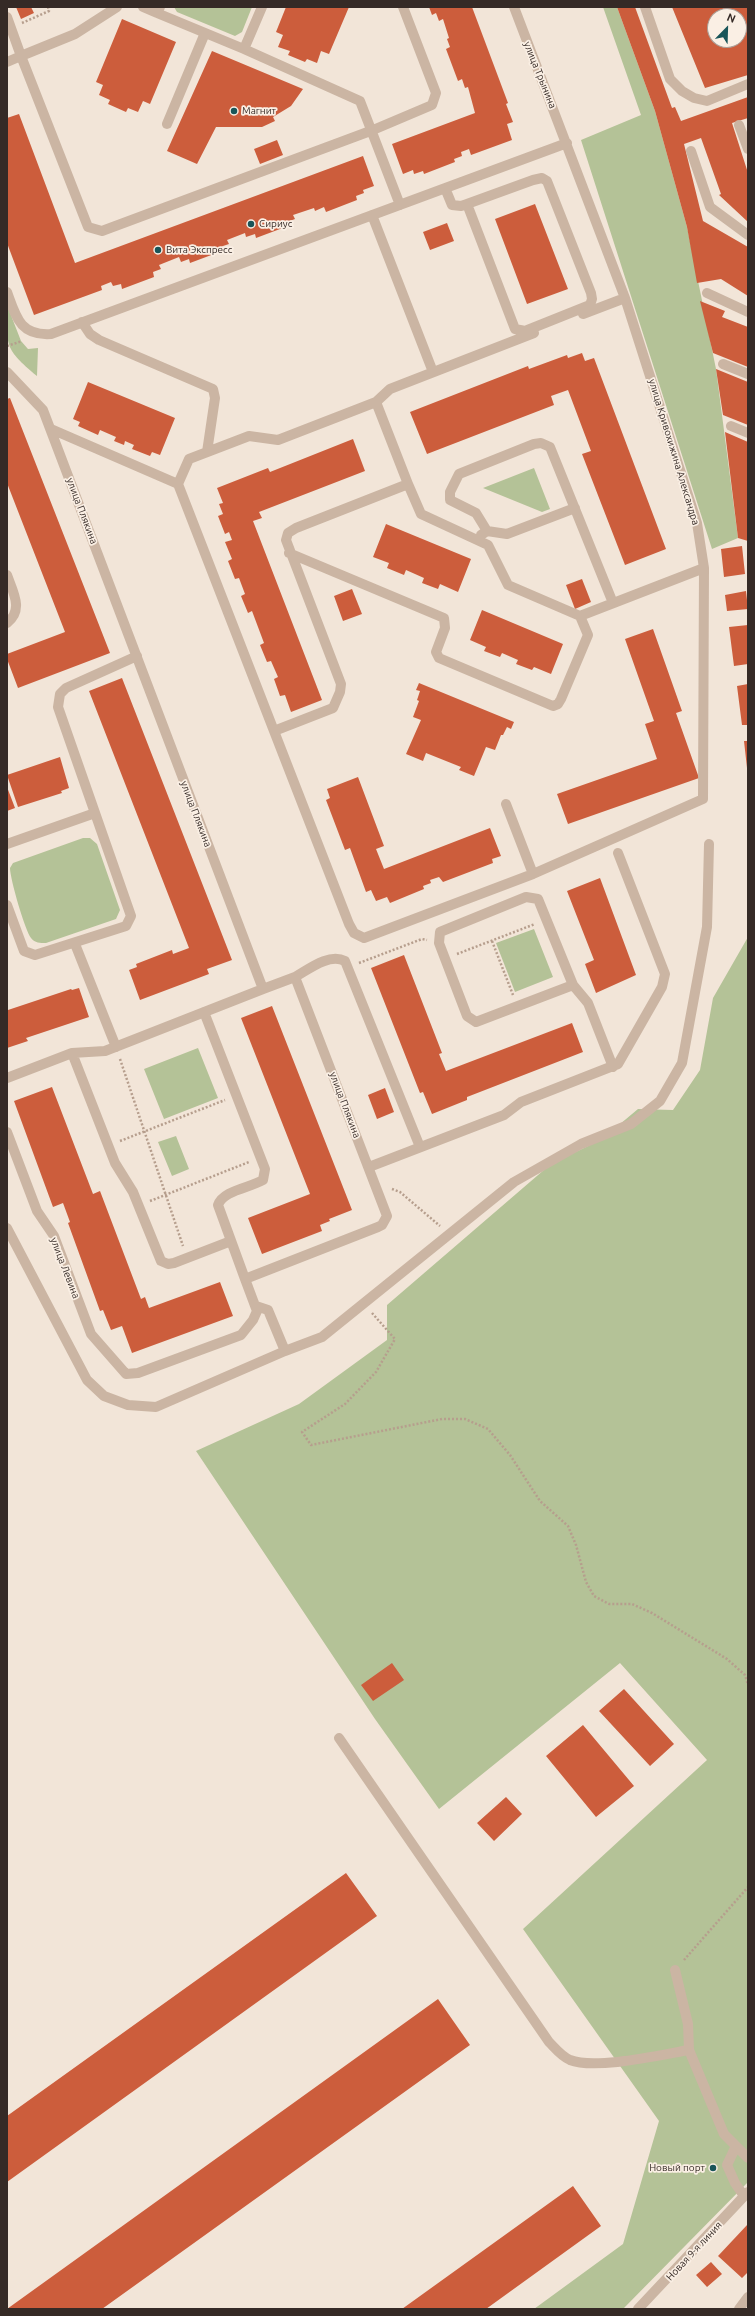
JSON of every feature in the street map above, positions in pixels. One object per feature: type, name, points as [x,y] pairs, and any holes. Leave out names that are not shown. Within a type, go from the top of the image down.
[{"type":"street","points":[[7,62],[75,34],[117,7]]},
{"type":"street","points":[[143,7],[158,10],[205,33],[360,101],[373,130],[400,205]]},
{"type":"street","points":[[244,49],[262,7]]},
{"type":"street","points":[[7,17],[88,227],[102,230],[373,130],[432,105],[436,94],[403,7]]},
{"type":"street","name":"улица Трынина","points":[[514,7],[567,143]]},
{"type":"street","points":[[645,7],[670,79],[682,91],[694,98],[707,101],[748,84]]},
{"type":"street","points":[[167,124],[205,33]]},
{"type":"street","points":[[739,125],[748,149]]},
{"type":"street","points":[[7,292],[16,318],[31,332],[50,334],[567,143]]},
{"type":"street","name":"улица Кривохижина Александра","points":[[534,874],[703,800],[704,568],[697,524],[625,298],[567,143]]},
{"type":"street","points":[[691,150],[710,207],[748,235]]},
{"type":"street","points":[[446,188],[452,205],[461,206],[533,180],[542,178],[547,181],[591,293],[592,299],[590,305],[525,330],[515,329],[467,204]]},
{"type":"street","points":[[372,215],[433,372]]},
{"type":"street","points":[[707,293],[748,312]]},
{"type":"street","points":[[506,804],[534,874],[375,936],[364,938],[354,933],[178,484],[188,459],[249,436],[278,440],[376,402],[390,389],[625,298]]},
{"type":"street","points":[[82,322],[99,340],[213,389],[215,398],[207,452]]},
{"type":"street","points":[[723,364],[748,374]]},
{"type":"street","name":"улица Плякина","points":[[7,372],[43,410],[263,990]]},
{"type":"street","points":[[290,553],[444,618],[445,628],[436,652],[439,658],[553,706],[561,699],[588,635],[580,616],[508,585],[488,545],[476,538],[421,514],[376,402]]},
{"type":"street","points":[[731,426],[748,433]]},
{"type":"street","points":[[50,428],[178,484]]},
{"type":"street","points":[[487,531],[476,513],[450,500],[449,496],[456,479],[463,472],[534,444],[541,443],[550,447],[554,453],[613,603]]},
{"type":"street","points":[[274,731],[333,708],[341,688],[290,553],[286,540],[288,533],[296,528],[408,484]]},
{"type":"street","points":[[476,538],[487,531],[507,534],[576,508]]},
{"type":"street","points":[[580,616],[704,568]]},
{"type":"street","points":[[7,576],[17,602],[16,614],[7,623]]},
{"type":"street","points":[[7,905],[24,951],[35,955],[75,944],[126,926],[131,916],[58,706],[60,694],[66,688],[137,656]]},
{"type":"street","points":[[7,844],[95,813]]},
{"type":"street","points":[[7,1228],[87,1380],[104,1396],[128,1405],[156,1407],[284,1351],[322,1337],[514,1182],[581,1144],[631,1124],[660,1101],[682,1063],[707,927],[709,844]]},
{"type":"street","points":[[369,1167],[504,1115],[521,1102],[618,1064],[662,987],[665,974],[618,853]]},
{"type":"street","points":[[573,985],[481,1021],[476,1022],[470,1020],[439,943],[440,932],[526,897],[538,899],[573,985],[588,1003],[613,1067]]},
{"type":"street","points":[[75,944],[116,1046]]},
{"type":"street","points":[[7,1078],[72,1053],[105,1051],[295,977],[315,965],[332,958],[339,958],[345,960],[349,967],[420,1147]]},
{"type":"street","name":"улица Плякина","points":[[245,1279],[378,1228],[385,1221],[386,1210],[295,977]]},
{"type":"street","points":[[204,1012],[265,1169],[263,1180],[219,1200],[219,1211],[256,1306],[268,1310],[284,1351]]},
{"type":"street","points":[[72,1053],[115,1163],[133,1192],[161,1261],[168,1264],[231,1241]]},
{"type":"street","name":"улица Левина","points":[[7,1132],[37,1211],[54,1236],[91,1334],[117,1366],[126,1374],[138,1373],[241,1335],[256,1316],[256,1306]]},
{"type":"street","points":[[339,1738],[549,2042],[560,2054],[570,2060],[581,2063],[603,2063],[689,2050]]},
{"type":"street","points":[[675,1970],[688,2024],[689,2050],[724,2134],[748,2158]]},
{"type":"street","points":[[736,2146],[727,2165],[735,2183],[746,2194]]},
{"type":"street","name":"Новая 9-я линия","points":[[638,2309],[746,2194]]},
{"type":"street","points":[[739,2309],[748,2297]]},
{"type":"path","points":[[11,27],[49,11],[48,7]]},
{"type":"path","points":[[7,346],[18,342]]},
{"type":"path","points":[[446,959],[547,920]]},
{"type":"path","points":[[349,967],[422,939],[439,943]]},
{"type":"path","points":[[492,941],[518,1007]]},
{"type":"path","points":[[116,1046],[187,1258]]},
{"type":"path","points":[[108,1146],[236,1096]]},
{"type":"path","points":[[138,1205],[260,1158]]},
{"type":"path","points":[[375,1181],[400,1192],[450,1234]]},
{"type":"path","points":[[364,1304],[395,1339],[376,1372],[344,1404],[302,1432],[311,1445],[442,1419],[465,1419],[488,1429],[510,1455],[540,1501],[568,1526],[576,1546],[586,1582],[594,1596],[609,1604],[632,1604],[652,1612],[727,1658],[745,1675],[748,1685]]},
{"type":"path","points":[[675,1970],[748,1887]]},
{"type":"green space","points":[[174,7],[252,7],[242,32],[235,36],[177,12]]},
{"type":"green space","points":[[603,7],[617,7],[655,111],[687,227],[716,369],[738,538],[712,549],[581,140],[641,115]]},
{"type":"green space","points":[[7,305],[21,341],[28,349],[38,348],[37,376],[18,359],[10,346],[7,330]]},
{"type":"green space","points":[[534,468],[550,509],[542,512],[483,488]]},
{"type":"green space","points":[[83,838],[90,838],[97,844],[120,910],[116,919],[46,943],[36,942],[31,938],[25,925],[15,893],[10,868],[13,863]]},
{"type":"green space","points":[[534,929],[553,977],[515,992],[496,943]]},
{"type":"green space","points":[[748,937],[748,2182],[623,2309],[534,2309],[623,2244],[659,2121],[523,1929],[707,1760],[620,1663],[439,1809],[375,1719],[196,1451],[299,1404],[387,1340],[387,1305],[552,1163],[601,1140],[638,1109],[673,1110],[700,1070],[713,998]]},
{"type":"green space","points":[[198,1048],[218,1098],[164,1119],[144,1069]]},
{"type":"green space","points":[[176,1136],[189,1169],[172,1176],[158,1142]]},
{"type":"building","points":[[16,7],[31,7],[34,13],[21,19]]},
{"type":"building","points":[[286,7],[349,7],[329,54],[321,51],[317,63],[307,59],[305,62],[288,55],[290,51],[278,47],[283,35],[276,32]]},
{"type":"building","points":[[429,7],[472,7],[508,103],[506,104],[513,122],[507,124],[512,140],[471,155],[469,149],[461,152],[462,156],[454,159],[455,162],[424,174],[423,171],[414,174],[413,170],[403,174],[392,144],[475,113],[468,87],[465,88],[462,79],[458,81],[446,49],[450,47],[447,39],[449,38],[443,19],[439,21],[436,13],[432,15]]},
{"type":"building","points":[[617,7],[635,7],[672,108],[675,107],[681,121],[748,97],[748,118],[732,123],[748,173],[748,222],[719,195],[721,194],[701,138],[684,144],[703,221],[748,247],[748,296],[721,279],[697,283],[687,227],[655,111]]},
{"type":"building","points":[[672,7],[748,7],[748,75],[705,88]]},
{"type":"building","points":[[122,19],[176,42],[150,104],[143,101],[138,112],[128,108],[126,112],[108,104],[110,100],[99,95],[103,85],[96,82]]},
{"type":"building","name":"Магнит","points":[[212,51],[303,89],[291,106],[273,117],[275,121],[262,127],[216,127],[197,164],[167,151]]},
{"type":"building","points":[[19,114],[75,263],[363,156],[374,186],[363,190],[364,193],[356,196],[357,200],[326,212],[324,207],[315,211],[314,208],[293,215],[295,219],[287,222],[288,226],[256,238],[255,234],[246,237],[245,233],[227,240],[229,244],[220,247],[222,251],[190,263],[189,259],[181,262],[179,257],[159,265],[161,269],[153,272],[154,277],[122,289],[121,284],[113,286],[111,282],[101,286],[102,290],[34,315],[7,243],[7,118]]},
{"type":"building","points":[[277,140],[283,155],[260,164],[254,149]]},
{"type":"building","points":[[535,204],[568,289],[527,304],[495,219]]},
{"type":"building","points":[[447,223],[454,241],[430,250],[423,232]]},
{"type":"building","points":[[700,301],[725,311],[722,317],[748,327],[748,367],[713,353]]},
{"type":"building","points":[[582,353],[585,361],[594,358],[666,549],[625,565],[582,454],[591,451],[568,390],[551,396],[554,405],[427,454],[410,412],[528,366],[529,369],[567,355],[568,358]]},
{"type":"building","points":[[716,369],[748,382],[748,425],[723,415]]},
{"type":"building","points":[[88,382],[175,418],[160,455],[152,452],[150,456],[132,449],[134,445],[125,441],[124,445],[114,441],[116,437],[100,430],[98,435],[78,426],[80,422],[73,419]]},
{"type":"building","points":[[10,398],[110,653],[18,688],[7,659],[7,654],[65,632],[7,483],[7,399]]},
{"type":"building","points":[[725,432],[748,442],[748,541],[738,538]]},
{"type":"building","points":[[353,439],[365,471],[259,512],[262,518],[253,521],[322,700],[291,712],[285,695],[280,696],[274,679],[278,677],[271,661],[267,662],[260,645],[264,643],[252,611],[248,613],[241,596],[245,594],[239,578],[235,579],[228,561],[232,559],[225,542],[232,540],[229,532],[225,534],[218,516],[223,514],[219,504],[223,503],[217,488],[268,468],[270,472]]},
{"type":"building","points":[[386,524],[471,559],[458,592],[440,584],[438,589],[422,583],[424,578],[406,570],[404,575],[387,568],[389,563],[373,557]]},
{"type":"building","points":[[742,546],[745,574],[724,577],[721,549]]},
{"type":"building","points":[[582,579],[591,602],[575,609],[566,585]]},
{"type":"building","points":[[352,589],[362,614],[343,621],[334,596]]},
{"type":"building","points":[[746,591],[748,609],[727,611],[725,595]]},
{"type":"building","points":[[482,610],[563,644],[551,674],[534,667],[532,670],[516,664],[518,660],[502,653],[500,657],[484,651],[486,647],[470,640]]},
{"type":"building","points":[[748,625],[748,664],[734,666],[729,627]]},
{"type":"building","points":[[653,629],[682,711],[676,713],[699,778],[568,824],[557,794],[657,759],[645,724],[654,721],[625,639]]},
{"type":"building","points":[[122,678],[232,960],[207,969],[209,974],[140,1000],[129,970],[137,967],[136,964],[172,950],[173,954],[189,948],[89,691]]},
{"type":"building","points":[[419,683],[514,722],[511,729],[507,727],[503,735],[501,735],[495,750],[486,747],[474,776],[459,770],[461,767],[426,753],[423,761],[406,754],[421,720],[413,717],[419,701],[417,700],[420,691],[416,690]]},
{"type":"building","points":[[748,684],[748,725],[742,725],[737,686]]},
{"type":"building","points":[[744,741],[748,741],[748,768],[747,768]]},
{"type":"building","points":[[60,757],[69,788],[61,791],[62,793],[18,807],[7,775]]},
{"type":"building","points":[[358,777],[384,846],[376,849],[384,869],[490,828],[501,856],[492,859],[493,863],[443,882],[439,877],[430,880],[431,883],[423,886],[424,889],[390,903],[387,897],[376,901],[371,890],[366,892],[350,848],[345,850],[326,800],[330,798],[327,789]]},
{"type":"building","points":[[7,787],[15,808],[7,811]]},
{"type":"building","points":[[600,878],[636,975],[596,993],[585,964],[594,960],[567,891]]},
{"type":"building","points":[[404,955],[442,1053],[439,1054],[446,1071],[572,1023],[583,1052],[467,1097],[467,1100],[432,1114],[423,1092],[420,1093],[371,968]]},
{"type":"building","points":[[79,988],[89,1017],[26,1038],[28,1041],[7,1048],[7,1007],[8,1010],[71,989]]},
{"type":"building","points":[[272,1006],[352,1210],[329,1219],[330,1221],[320,1225],[322,1231],[262,1254],[248,1218],[310,1194],[241,1018]]},
{"type":"building","points":[[52,1087],[93,1194],[100,1191],[141,1299],[145,1297],[149,1308],[220,1282],[233,1316],[132,1353],[122,1326],[111,1330],[103,1310],[100,1311],[68,1223],[70,1222],[63,1203],[53,1207],[14,1101]]},
{"type":"building","points":[[385,1088],[394,1112],[377,1119],[368,1095]]},
{"type":"building","points":[[392,1663],[404,1680],[373,1701],[361,1685]]},
{"type":"building","points":[[624,1689],[674,1744],[650,1766],[599,1711]]},
{"type":"building","points":[[583,1725],[634,1786],[596,1817],[546,1756]]},
{"type":"building","points":[[506,1797],[522,1814],[494,1841],[477,1823]]},
{"type":"building","points":[[346,1873],[377,1916],[7,2182],[7,2116]]},
{"type":"building","points":[[438,1999],[470,2045],[102,2309],[7,2309]]},
{"type":"building","points":[[573,2186],[601,2226],[486,2309],[402,2309]]},
{"type":"building","points":[[748,2224],[748,2272],[742,2278],[718,2256]]},
{"type":"building","points":[[711,2262],[722,2274],[707,2287],[696,2275]]},
{"type":"place","name":"Магнит","points":[[234,111]]},
{"type":"place","name":"Сириус","points":[[251,224]]},
{"type":"place","name":"Вита Экспресс","points":[[158,250]]},
{"type":"place","name":"Новый порт","points":[[713,2168]]}]
